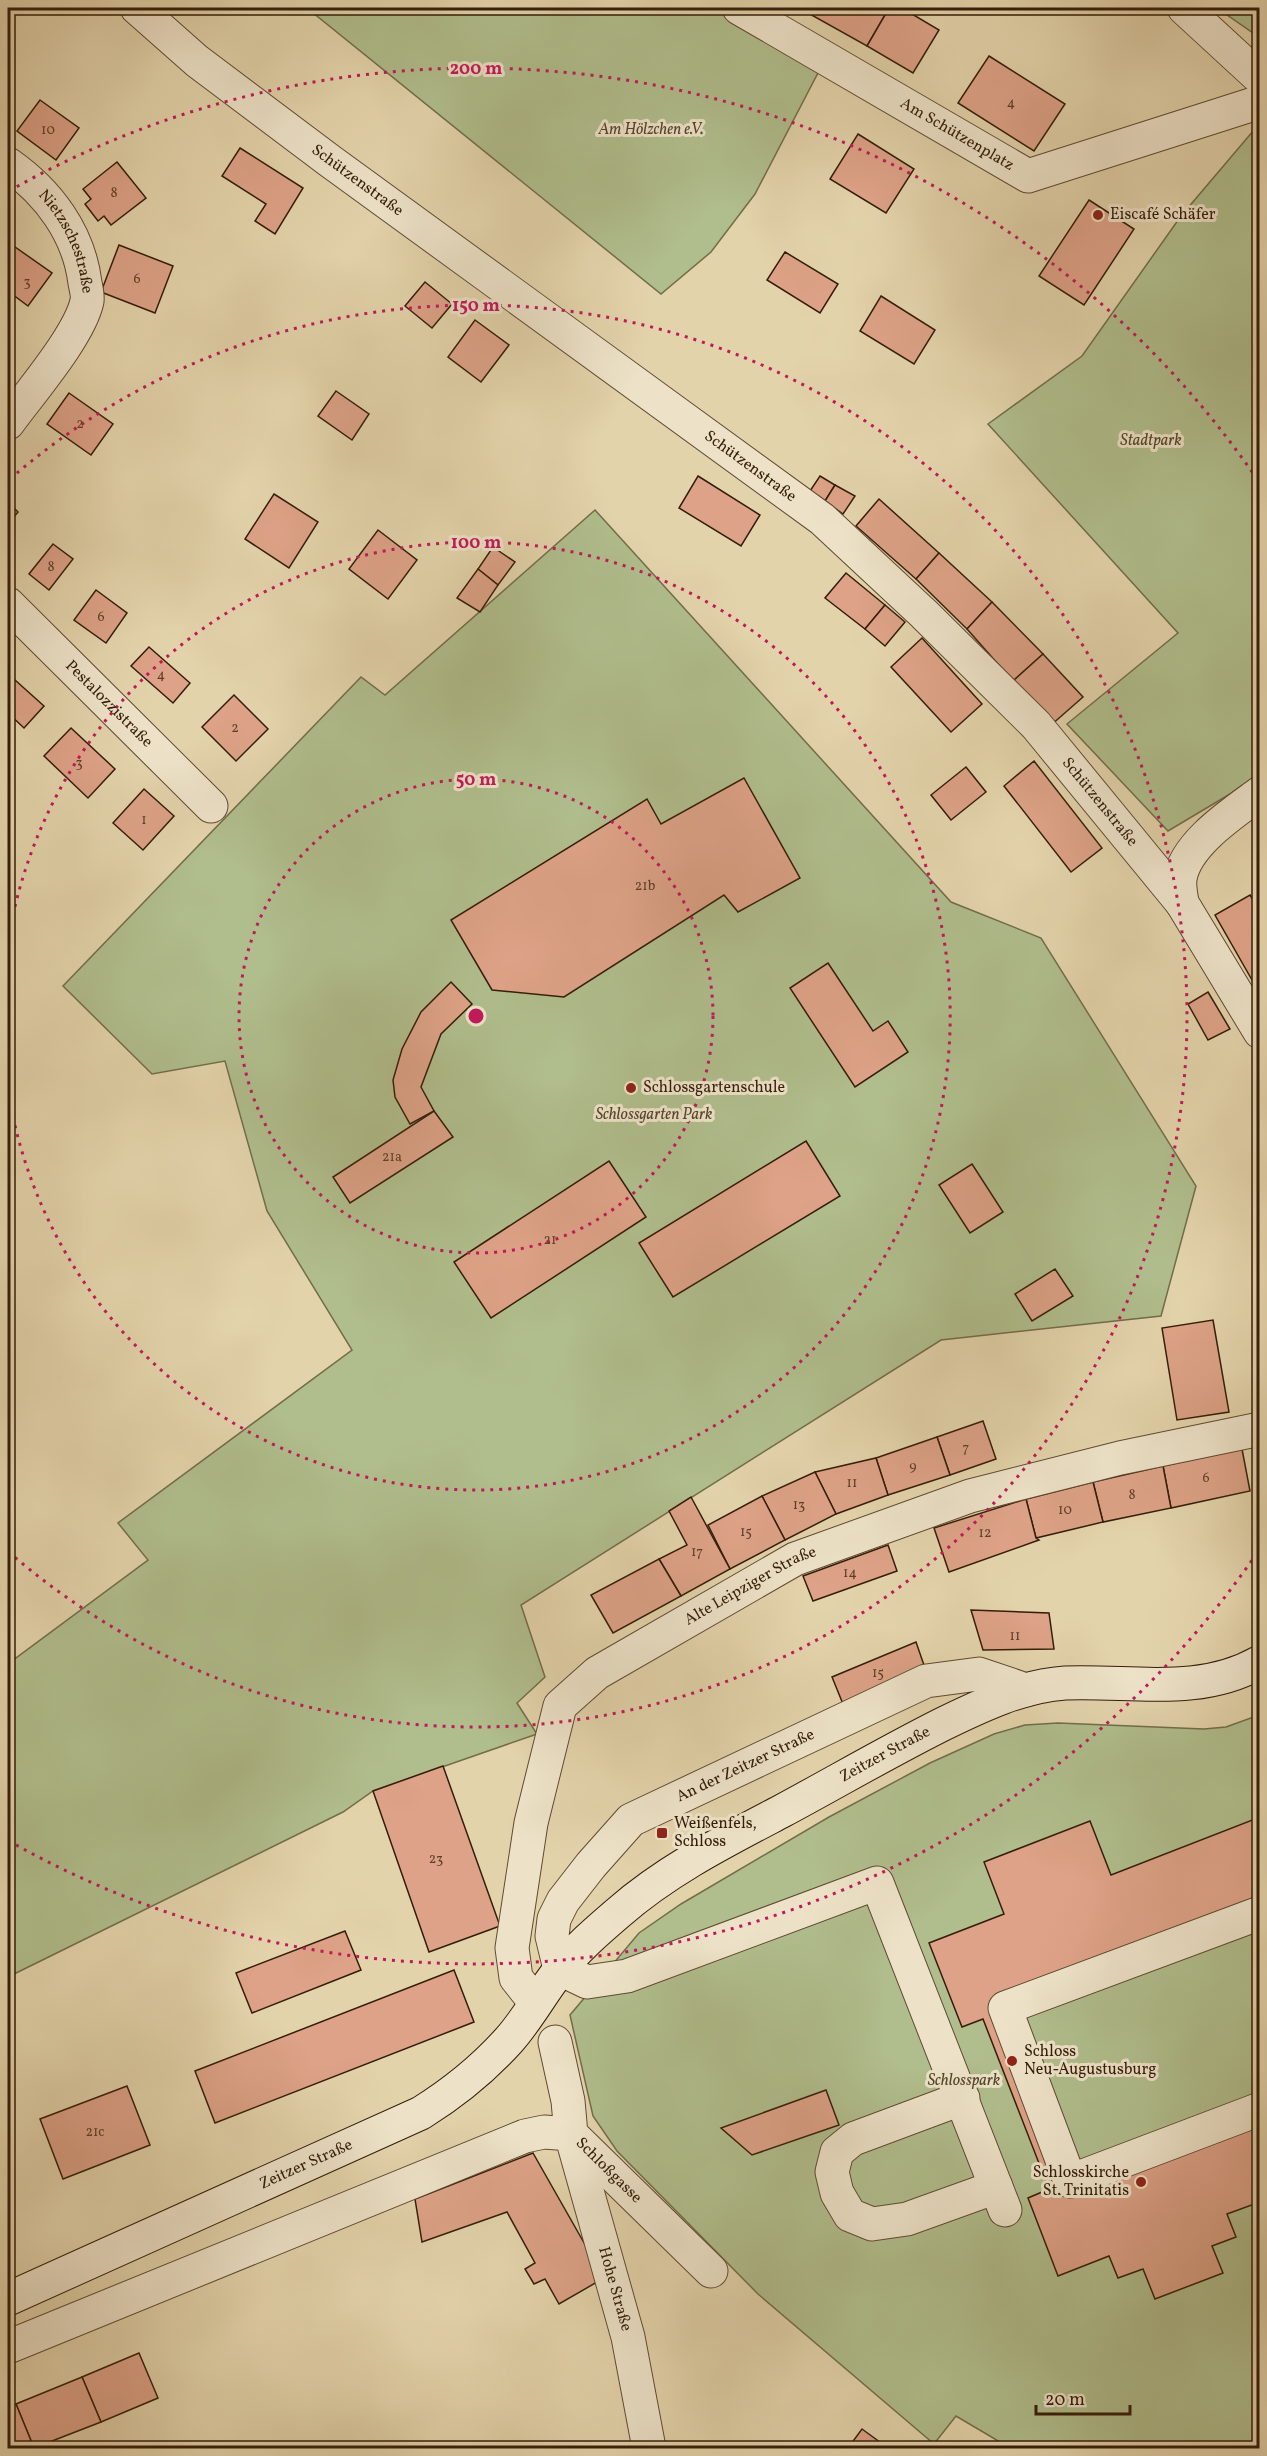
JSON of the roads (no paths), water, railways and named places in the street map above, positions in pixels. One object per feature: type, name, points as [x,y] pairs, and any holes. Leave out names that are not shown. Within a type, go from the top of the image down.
[{"type":"street","name":"Schützenstraße","points":[[137,8],[197,60],[330,161],[822,519],[924,614],[1036,725],[1182,903],[1260,1032]]},
{"type":"street","name":"Am Schützenplatz","points":[[739,8],[1028,176],[1260,102]]},
{"type":"street","points":[[1184,8],[1260,78]]},
{"type":"street","name":"Nietzschestraße","points":[[8,164],[57,210],[75,241],[84,272],[87,300],[73,331],[8,423]]},
{"type":"street","name":"Pestalozzistraße","points":[[8,604],[211,806]]},
{"type":"street","points":[[1182,903],[1180,878],[1190,852],[1228,817],[1260,793]]},
{"type":"street","name":"Alte Leipziger Straße","points":[[535,2002],[516,1978],[512,1948],[531,1824],[560,1706],[597,1673],[795,1559],[970,1496],[1120,1458],[1260,1429]]},
{"type":"street","name":"Zeitzer Straße","points":[[8,2299],[421,2113],[456,2089],[495,2055],[560,1969],[599,1929],[651,1885],[717,1845],[942,1725],[991,1701],[1026,1690],[1066,1683],[1195,1684],[1240,1671],[1260,1662]]},
{"type":"street","name":"An der Zeitzer Straße","points":[[560,1969],[552,1936],[554,1918],[563,1901],[630,1820],[926,1681],[979,1674],[1026,1690]]},
{"type":"street","points":[[560,1969],[587,1982],[627,1976],[877,1883],[963,2098],[1001,2198],[907,2219],[872,2224],[850,2215],[837,2193],[832,2172],[837,2152],[853,2139],[963,2098]]},
{"type":"street","points":[[1260,1912],[1005,2008],[1070,2181],[1260,2109]]},
{"type":"street","name":"Schloßgasse","points":[[555,2042],[568,2101],[571,2134],[711,2271]]},
{"type":"street","points":[[8,2347],[525,2136],[544,2132],[571,2134]]},
{"type":"street","name":"Hohe Straße","points":[[571,2134],[628,2337],[649,2448]]},
{"type":"place","name":"Eiscafé Schäfer","points":[[1098,215]]},
{"type":"place","name":"Schlossgartenschule","points":[[631,1088]]},
{"type":"place","name":"Weißenfels, Schloss","points":[[662,1833]]},
{"type":"place","name":"Schloss Neu-Augustusburg","points":[[1012,2061]]},
{"type":"place","name":"Schlosskirche St. Trinitatis","points":[[1141,2182]]},
{"type":"park label","name":"Am Hölzchen e.V.","points":[[651,130]]},
{"type":"park label","name":"Stadtpark","points":[[1151,441]]},
{"type":"park label","name":"Schlossgarten Park","points":[[654,1115]]},
{"type":"park label","name":"Schlosspark","points":[[964,2081]]}]
